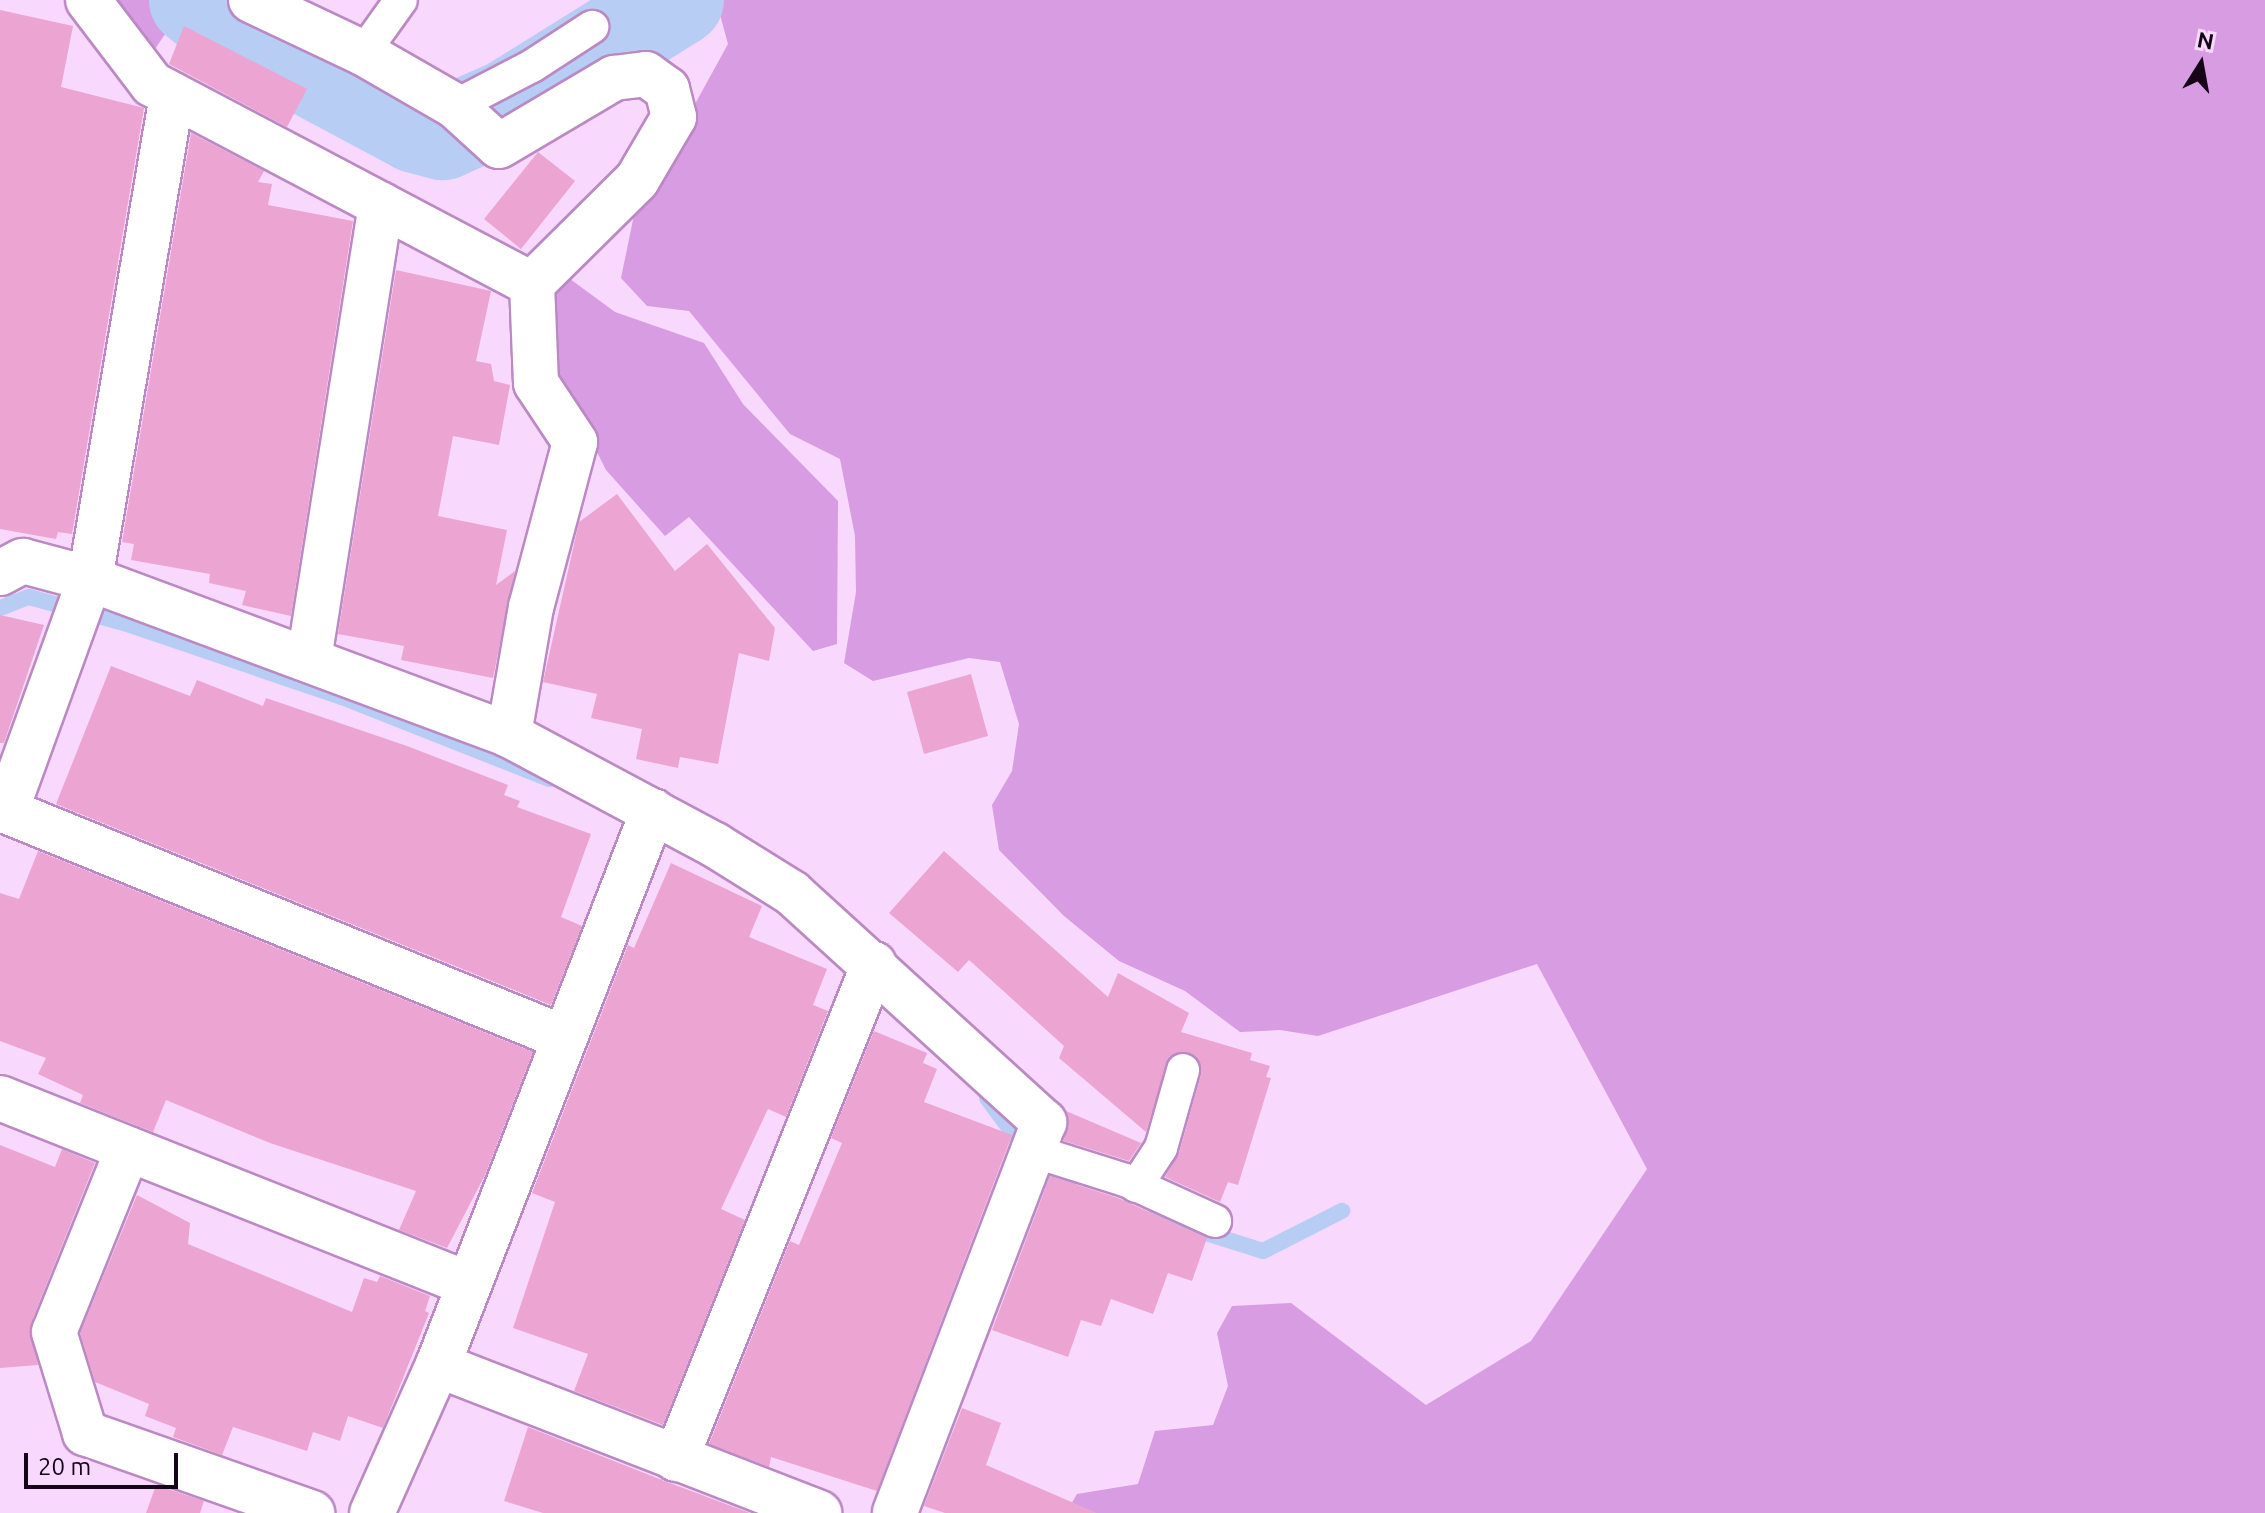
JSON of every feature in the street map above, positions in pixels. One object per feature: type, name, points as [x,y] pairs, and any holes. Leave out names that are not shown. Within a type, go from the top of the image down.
[{"type":"street","points":[[88,0],[152,84],[532,284]]},
{"type":"street","points":[[251,0],[363,53],[468,120],[499,146],[519,138],[614,78],[646,74],[667,89],[674,117],[637,180],[532,284],[536,383],[575,442],[531,607],[509,735]]},
{"type":"street","points":[[172,95],[90,579],[3,818],[562,1037]]},
{"type":"street","points":[[309,659],[381,205]]},
{"type":"street","points":[[0,573],[23,561],[90,579],[509,735],[653,811],[792,893],[874,964],[1044,1122],[895,1513]]},
{"type":"street","points":[[372,1513],[438,1365],[466,1283],[653,811]]},
{"type":"street","points":[[676,1459],[874,964]]},
{"type":"street","points":[[0,1098],[466,1283]]},
{"type":"street","points":[[128,1149],[54,1332],[85,1433],[312,1513]]},
{"type":"street","points":[[438,1365],[819,1513]]},
{"type":"lane","points":[[363,53],[401,0]]},
{"type":"lane","points":[[468,120],[532,66],[592,27]]},
{"type":"lane","points":[[1136,1186],[1161,1148],[1183,1070]]},
{"type":"lane","points":[[1033,1151],[1136,1186],[1215,1221]]},
{"type":"shaded area","points":[[117,0],[176,0],[184,6],[153,52]]},
{"type":"shaded area","points":[[716,0],[2265,0],[2265,1513],[1066,1513],[1077,1494],[1138,1484],[1155,1431],[1213,1425],[1228,1386],[1217,1333],[1232,1306],[1291,1303],[1426,1405],[1531,1341],[1647,1169],[1537,964],[1318,1036],[1280,1030],[1240,1032],[1185,991],[1119,961],[1064,916],[999,850],[992,805],[1012,771],[1019,724],[1000,662],[969,658],[873,681],[844,663],[856,592],[855,536],[840,459],[790,434],[689,311],[647,306],[621,278],[634,215],[728,44]]},
{"type":"shaded area","points":[[566,276],[615,312],[704,343],[743,404],[838,501],[837,644],[813,651],[689,517],[665,536],[606,470],[541,341],[551,289]]},
{"type":"building","points":[[0,10],[73,26],[61,87],[144,108],[72,534],[58,532],[56,539],[0,529]]},
{"type":"building","points":[[184,26],[307,89],[287,127],[169,64]]},
{"type":"building","points":[[191,133],[264,171],[258,182],[272,184],[268,205],[353,221],[291,616],[242,605],[246,591],[209,583],[210,574],[131,560],[134,544],[122,542]]},
{"type":"building","points":[[538,152],[575,181],[521,249],[484,219]]},
{"type":"building","points":[[396,270],[491,291],[476,361],[491,364],[494,381],[510,385],[499,445],[453,436],[438,516],[507,530],[496,585],[515,571],[493,678],[401,660],[404,646],[338,634]]},
{"type":"building","points":[[617,494],[675,571],[707,544],[775,628],[769,661],[739,653],[718,764],[680,757],[678,768],[636,759],[642,729],[591,718],[597,694],[543,682],[579,522]]},
{"type":"building","points":[[0,615],[44,625],[4,743],[0,743]]},
{"type":"building","points":[[111,666],[190,696],[197,680],[263,706],[266,698],[407,746],[508,785],[504,795],[520,801],[517,807],[591,834],[561,917],[582,926],[551,1005],[56,804]]},
{"type":"building","points":[[971,674],[988,736],[924,754],[907,692]]},
{"type":"building","points":[[38,851],[533,1052],[485,1175],[447,1248],[399,1230],[416,1191],[270,1143],[166,1100],[153,1132],[80,1103],[83,1095],[38,1074],[46,1058],[0,1041],[0,893],[19,899]]},
{"type":"building","points":[[944,851],[1108,997],[1118,973],[1189,1013],[1181,1032],[1252,1053],[1250,1060],[1270,1066],[1266,1077],[1271,1078],[1238,1185],[1228,1182],[1220,1202],[1165,1177],[1179,1153],[1201,1075],[1196,1056],[1179,1052],[1169,1057],[1146,1132],[1059,1058],[1064,1046],[969,960],[958,972],[889,913]]},
{"type":"building","points":[[671,863],[762,906],[749,937],[827,969],[813,1005],[828,1011],[786,1117],[768,1109],[721,1209],[745,1220],[663,1425],[574,1391],[588,1354],[513,1328],[555,1202],[532,1193],[628,945],[634,948]]},
{"type":"building","points":[[874,1031],[927,1053],[923,1063],[937,1069],[924,1102],[1012,1135],[877,1491],[771,1457],[769,1467],[709,1444],[790,1241],[799,1245],[842,1143],[831,1138]]},
{"type":"building","points":[[1066,1111],[1141,1143],[1129,1161],[1064,1141]]},
{"type":"building","points":[[0,1145],[55,1167],[62,1149],[95,1163],[31,1323],[38,1365],[0,1368]]},
{"type":"building","points":[[1050,1176],[1118,1198],[1207,1238],[1192,1281],[1168,1273],[1153,1314],[1111,1299],[1101,1326],[1081,1320],[1068,1357],[992,1330]]},
{"type":"building","points":[[137,1195],[190,1223],[188,1244],[352,1312],[364,1278],[377,1282],[380,1276],[430,1296],[425,1311],[429,1313],[383,1428],[348,1416],[340,1441],[313,1432],[307,1451],[233,1427],[222,1455],[173,1437],[176,1428],[145,1416],[149,1404],[95,1382],[80,1333]]},
{"type":"building","points":[[962,1408],[1001,1423],[986,1465],[1097,1513],[945,1513],[924,1506]]},
{"type":"building","points":[[528,1427],[750,1513],[543,1513],[504,1501]]},
{"type":"building","points":[[156,1485],[204,1501],[200,1513],[146,1513]]},
{"type":"waterway","points":[[195,0],[229,27],[416,127],[443,134],[509,105],[678,0]]},
{"type":"waterway","points":[[0,608],[29,597],[127,624],[342,697],[549,779]]},
{"type":"waterway","points":[[987,1098],[1049,1182],[1069,1187]]},
{"type":"waterway","points":[[1155,1217],[1263,1251],[1342,1211]]}]
